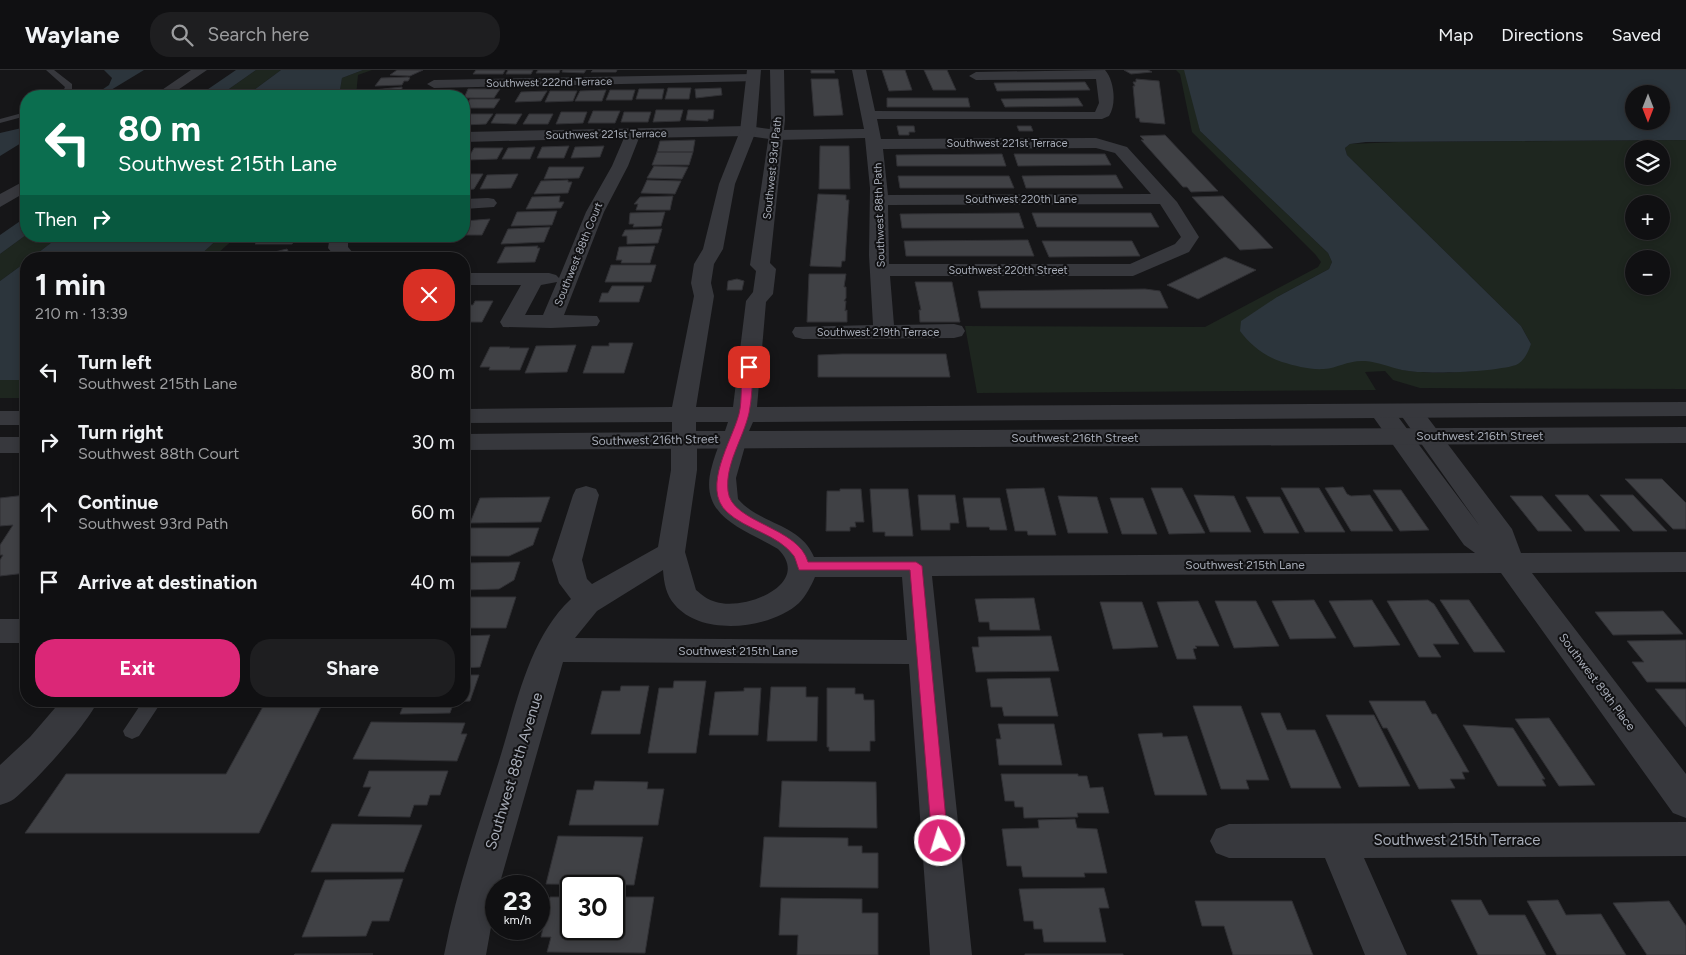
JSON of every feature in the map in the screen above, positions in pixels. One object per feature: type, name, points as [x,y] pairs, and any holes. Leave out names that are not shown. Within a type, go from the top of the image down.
[{"type":"street","points":[[169,90],[200,70]]},
{"type":"street","points":[[434,90],[453,70]]},
{"type":"street","name":"Southwest 93rd Path","points":[[734,438],[744,414],[756,301],[763,294],[766,269],[760,265],[777,131],[777,70]]},
{"type":"street","name":"Southwest 88th Path","points":[[859,70],[872,129],[879,200],[880,270],[884,332]]},
{"type":"street","points":[[1002,143],[975,72],[1100,72]]},
{"type":"street","name":"Southwest 221st Terrace","points":[[470,137],[872,129],[992,116],[1087,117],[1100,115],[1106,109],[1105,85],[1100,72]]},
{"type":"street","points":[[734,438],[722,478],[724,500],[737,515],[790,544],[801,556],[803,567],[800,581],[785,598],[767,608],[749,614],[728,615],[708,612],[689,602],[679,588],[678,564],[670,552],[684,470],[684,398],[704,296],[715,284],[717,264],[713,249],[727,184],[748,132],[754,74]]},
{"type":"street","name":"Southwest 222nd Terrace","points":[[434,90],[754,74]]},
{"type":"street","name":"Southwest 221st Terrace","points":[[872,129],[1002,143],[1109,145],[1121,150],[1163,199]]},
{"type":"street","name":"Southwest 88th Court","points":[[551,322],[594,212],[620,166],[633,134]]},
{"type":"street","points":[[0,202],[20,189]]},
{"type":"street","name":"Southwest 220th Lane","points":[[879,200],[1163,199]]},
{"type":"street","name":"Southwest 220th Street","points":[[880,270],[1136,270],[1178,251],[1190,239],[1187,229],[1163,199]]},
{"type":"street","points":[[470,204],[488,203]]},
{"type":"street","points":[[470,278],[568,279]]},
{"type":"street","name":"Southwest 88th Court","points":[[534,279],[511,322],[589,321]]},
{"type":"street","name":"Southwest 219th Terrace","points":[[803,332],[954,331]]},
{"type":"street","name":"Southwest 216th Street","points":[[470,442],[684,427],[744,414],[1686,409]]},
{"type":"street","name":"Southwest 89th Place","points":[[1381,411],[1474,538],[1509,563],[1686,802]]},
{"type":"street","name":"Southwest 89th Place","points":[[1410,411],[1502,536],[1509,563]]},
{"type":"street","name":"Southwest 216th Street","points":[[470,416],[684,427],[734,438],[1686,435]]},
{"type":"street","points":[[0,418],[20,418]]},
{"type":"street","points":[[0,445],[20,444]]},
{"type":"street","points":[[586,495],[567,560],[571,578],[601,594],[649,585],[679,588]]},
{"type":"street","name":"Southwest 88th Avenue","points":[[465,955],[472,914],[491,848],[540,683],[553,650],[567,624],[601,594],[670,552]]},
{"type":"street","name":"Southwest 215th Lane","points":[[803,567],[1686,562]]},
{"type":"street","points":[[916,566],[950,955]]},
{"type":"street","points":[[0,631],[20,631]]},
{"type":"street","name":"Southwest 215th Lane","points":[[553,650],[923,652]]},
{"type":"street","points":[[0,789],[42,747],[76,707]]},
{"type":"street","name":"Southwest 215th Terrace","points":[[1229,842],[1686,839]]},
{"type":"street","points":[[1337,841],[1386,955]]},
{"type":"lane","points":[[50,70],[68,86],[68,90]]},
{"type":"lane","points":[[0,121],[20,116]]},
{"type":"lane","points":[[132,731],[149,707]]},
{"type":"shaded area","points":[[104,70],[144,70],[111,90],[102,90],[109,85],[112,78]]},
{"type":"shaded area","points":[[236,70],[256,70],[228,90],[207,90]]},
{"type":"shaded area","points":[[256,70],[281,70],[254,90],[228,90]]},
{"type":"shaded area","points":[[281,70],[363,70],[342,78],[340,90],[254,90]]},
{"type":"shaded area","points":[[363,70],[372,70],[358,75],[357,90],[340,90],[342,78]]},
{"type":"shaded area","points":[[1176,70],[1184,70],[1187,75],[1200,131],[1328,253],[1332,262],[1329,269],[1277,297],[1336,366],[1353,361],[1366,361],[1385,363],[1417,372],[1431,373],[1475,371],[1517,364],[1531,344],[1521,326],[1347,155],[1345,148],[1350,144],[1398,142],[1625,140],[1625,185],[1670,185],[1670,140],[1686,140],[1686,389],[1420,388],[1393,380],[1385,371],[1365,372],[1376,390],[977,393],[965,326],[1205,327],[1318,267],[1321,262],[1315,254],[1192,132],[1180,74]]},
{"type":"shaded area","points":[[1184,70],[1686,70],[1686,140],[1366,142],[1350,144],[1345,148],[1347,155],[1521,326],[1531,344],[1521,362],[1516,365],[1476,371],[1413,372],[1365,361],[1324,369],[1314,369],[1282,362],[1264,354],[1253,346],[1240,331],[1241,321],[1277,297],[1329,269],[1332,262],[1328,253],[1200,131]]},
{"type":"shaded area","points":[[20,128],[20,144],[0,156],[0,133]]},
{"type":"shaded area","points":[[20,221],[20,239],[0,254],[0,235]]},
{"type":"shaded area","points":[[20,239],[20,242],[52,242],[39,252],[20,252],[20,266],[0,281],[0,254]]},
{"type":"shaded area","points":[[52,242],[214,242],[204,252],[39,252]]},
{"type":"shaded area","points":[[214,242],[230,242],[219,252],[204,252]]},
{"type":"shaded area","points":[[20,266],[20,380],[0,380],[0,281]]},
{"type":"shaded area","points":[[0,380],[20,380],[20,398],[0,398]]},
{"type":"building","points":[[397,70],[423,70],[410,76],[390,75]]},
{"type":"building","points":[[476,70],[505,70],[503,74],[473,74]]},
{"type":"building","points":[[508,70],[533,70],[531,74],[506,74]]},
{"type":"building","points":[[538,70],[560,70],[559,73],[536,73]]},
{"type":"building","points":[[563,70],[586,70],[584,73],[562,72]]},
{"type":"building","points":[[593,70],[617,70],[616,72],[591,72]]},
{"type":"building","points":[[811,70],[834,70],[835,73],[811,73]]},
{"type":"building","points":[[882,70],[905,70],[912,90],[889,91]]},
{"type":"building","points":[[924,70],[947,70],[956,90],[933,90]]},
{"type":"building","points":[[1124,70],[1148,70],[1152,72],[1131,74]]},
{"type":"building","points":[[381,78],[410,78],[408,81],[404,81],[402,85],[375,86]]},
{"type":"building","points":[[811,79],[838,79],[843,115],[814,116]]},
{"type":"building","points":[[1136,79],[1159,81],[1165,124],[1140,122],[1139,118],[1136,118],[1133,86],[1135,86],[1133,82],[1136,82]]},
{"type":"building","points":[[1085,82],[1090,90],[997,91],[994,83]]},
{"type":"building","points":[[402,87],[402,90],[373,90]]},
{"type":"building","points":[[668,88],[691,88],[689,99],[665,99]]},
{"type":"building","points":[[721,88],[722,95],[696,98],[695,89]]},
{"type":"building","points":[[500,89],[494,98],[470,98],[470,90],[468,90]]},
{"type":"building","points":[[639,89],[664,89],[662,99],[636,99]]},
{"type":"building","points":[[606,90],[602,101],[575,101],[580,91]]},
{"type":"building","points":[[610,90],[635,90],[632,100],[606,100]]},
{"type":"building","points":[[547,91],[541,101],[515,102],[521,92]]},
{"type":"building","points":[[550,91],[577,91],[573,101],[545,102]]},
{"type":"building","points":[[887,98],[968,98],[970,107],[887,107]]},
{"type":"building","points":[[1078,98],[1083,106],[1005,107],[1001,99]]},
{"type":"building","points":[[470,99],[500,99],[494,108],[470,108]]},
{"type":"building","points":[[656,110],[683,110],[680,121],[653,122]]},
{"type":"building","points":[[688,110],[714,110],[713,119],[708,119],[708,121],[686,120]]},
{"type":"building","points":[[593,111],[620,111],[615,123],[588,123]]},
{"type":"building","points":[[561,112],[587,112],[583,123],[556,124]]},
{"type":"building","points":[[624,112],[651,112],[648,122],[621,122]]},
{"type":"building","points":[[470,114],[493,114],[486,124],[470,125]]},
{"type":"building","points":[[496,114],[522,114],[516,124],[491,123]]},
{"type":"building","points":[[529,114],[553,114],[548,124],[523,124]]},
{"type":"building","points":[[897,126],[914,126],[915,132],[909,132],[909,135],[899,135]]},
{"type":"building","points":[[1017,126],[1031,126],[1033,131],[1019,131]]},
{"type":"building","points":[[1165,135],[1218,191],[1191,192],[1187,187],[1183,187],[1141,140],[1144,140],[1140,136]]},
{"type":"building","points":[[695,140],[693,152],[657,152],[660,141]]},
{"type":"building","points":[[569,146],[564,158],[537,158],[542,147]]},
{"type":"building","points":[[604,146],[600,157],[571,158],[575,147]]},
{"type":"building","points":[[820,146],[849,146],[850,189],[819,189]]},
{"type":"building","points":[[535,147],[530,159],[502,159],[508,148]]},
{"type":"building","points":[[474,148],[503,148],[497,159],[470,160],[470,155]]},
{"type":"building","points":[[657,152],[693,152],[689,165],[652,165]]},
{"type":"building","points":[[1002,154],[1006,166],[897,166],[896,155]]},
{"type":"building","points":[[1014,154],[1105,154],[1111,165],[1018,166]]},
{"type":"building","points":[[654,166],[688,167],[682,179],[647,178]]},
{"type":"building","points":[[549,167],[584,167],[579,178],[544,179]]},
{"type":"building","points":[[470,174],[483,174],[474,189],[470,189]]},
{"type":"building","points":[[518,174],[511,188],[480,189],[487,175]]},
{"type":"building","points":[[1116,175],[1123,188],[1026,188],[1022,176]]},
{"type":"building","points":[[898,176],[1009,176],[1014,188],[900,188]]},
{"type":"building","points":[[568,180],[568,182],[572,182],[568,193],[534,194],[541,181]]},
{"type":"building","points":[[647,180],[681,181],[675,194],[641,193]]},
{"type":"building","points":[[818,194],[846,195],[846,200],[849,200],[845,261],[842,261],[841,267],[810,266]]},
{"type":"building","points":[[560,196],[559,202],[564,202],[561,208],[526,209],[532,197]]},
{"type":"building","points":[[673,196],[670,210],[636,210],[638,204],[634,204],[640,197]]},
{"type":"building","points":[[1223,196],[1273,248],[1240,250],[1192,197]]},
{"type":"building","points":[[557,211],[552,225],[511,226],[517,212]]},
{"type":"building","points":[[665,212],[661,226],[633,227],[634,224],[629,224],[630,213]]},
{"type":"building","points":[[1019,213],[1024,228],[902,228],[900,214]]},
{"type":"building","points":[[1032,213],[1151,213],[1159,227],[1037,227]]},
{"type":"building","points":[[490,219],[482,235],[470,235],[470,221]]},
{"type":"building","points":[[550,227],[544,242],[501,244],[508,229]]},
{"type":"building","points":[[662,229],[658,243],[627,244],[627,236],[622,236],[625,230]]},
{"type":"building","points":[[1028,240],[1034,256],[906,256],[904,241]]},
{"type":"building","points":[[1042,241],[1132,241],[1140,256],[1049,257]]},
{"type":"building","points":[[257,242],[294,242],[292,244],[255,244]]},
{"type":"building","points":[[538,246],[537,248],[540,248],[535,262],[497,263],[505,247]]},
{"type":"building","points":[[655,246],[650,263],[621,263],[622,260],[616,260],[619,247]]},
{"type":"building","points":[[287,249],[289,252],[274,252]]},
{"type":"building","points":[[1225,257],[1256,270],[1198,299],[1167,285]]},
{"type":"building","points":[[611,265],[656,265],[651,282],[605,282]]},
{"type":"building","points":[[809,274],[846,274],[844,287],[846,287],[846,298],[844,301],[846,301],[847,322],[807,322]]},
{"type":"building","points":[[737,279],[744,281],[742,290],[727,290],[728,281]]},
{"type":"building","points":[[915,282],[952,282],[960,322],[920,322],[919,310],[921,310]]},
{"type":"building","points":[[612,286],[644,286],[639,302],[599,302],[602,293],[608,293]]},
{"type":"building","points":[[1145,289],[1160,291],[1168,308],[981,308],[978,291]]},
{"type":"building","points":[[475,301],[493,301],[482,322],[470,322],[470,305],[473,305]]},
{"type":"building","points":[[609,343],[633,343],[624,373],[583,373],[592,346],[609,346]]},
{"type":"building","points":[[576,345],[567,372],[525,373],[536,346]]},
{"type":"building","points":[[490,347],[529,348],[520,370],[489,370],[490,367],[480,367]]},
{"type":"building","points":[[946,354],[950,377],[818,377],[818,355]]},
{"type":"building","points":[[1625,479],[1662,479],[1686,503],[1686,529],[1673,529]]},
{"type":"building","points":[[1343,487],[1347,494],[1351,496],[1370,495],[1393,531],[1351,531],[1325,488]]},
{"type":"building","points":[[1044,488],[1056,535],[1028,535],[1027,531],[1015,531],[1006,489]]},
{"type":"building","points":[[1151,488],[1182,488],[1205,533],[1169,534]]},
{"type":"building","points":[[1281,488],[1319,488],[1345,532],[1305,532]]},
{"type":"building","points":[[840,489],[861,489],[864,522],[855,522],[856,527],[850,527],[850,531],[826,531],[827,491],[840,491]]},
{"type":"building","points":[[870,489],[908,489],[913,536],[885,536],[885,532],[873,532]]},
{"type":"building","points":[[1373,490],[1401,490],[1429,530],[1400,531]]},
{"type":"building","points":[[918,495],[955,495],[959,523],[950,523],[950,530],[921,530]]},
{"type":"building","points":[[1194,495],[1234,496],[1251,532],[1210,532]]},
{"type":"building","points":[[1555,495],[1588,495],[1620,531],[1585,531]]},
{"type":"building","points":[[1600,495],[1633,495],[1667,531],[1633,531]]},
{"type":"building","points":[[20,496],[20,574],[0,576],[0,560],[3,555],[0,555],[0,545],[13,525],[0,526],[0,498]]},
{"type":"building","points":[[1058,496],[1097,497],[1108,533],[1068,533]]},
{"type":"building","points":[[1510,496],[1542,496],[1572,531],[1538,531]]},
{"type":"building","points":[[550,497],[541,522],[470,523],[480,498]]},
{"type":"building","points":[[1246,497],[1280,497],[1299,533],[1264,533]]},
{"type":"building","points":[[963,498],[1000,498],[1007,530],[990,530],[989,527],[967,527]]},
{"type":"building","points":[[1110,498],[1143,498],[1157,534],[1122,534]]},
{"type":"building","points":[[470,528],[539,528],[533,545],[509,556],[470,556]]},
{"type":"building","points":[[520,562],[514,580],[499,589],[470,590],[470,563]]},
{"type":"building","points":[[470,597],[516,597],[506,628],[470,628]]},
{"type":"building","points":[[1034,598],[1040,630],[990,630],[989,622],[979,622],[975,599]]},
{"type":"building","points":[[1314,600],[1336,638],[1290,639],[1272,601]]},
{"type":"building","points":[[1372,600],[1400,645],[1354,647],[1329,601]]},
{"type":"building","points":[[1428,600],[1434,604],[1459,644],[1433,644],[1441,657],[1419,657],[1387,601]]},
{"type":"building","points":[[1440,600],[1469,600],[1505,652],[1474,652]]},
{"type":"building","points":[[1198,601],[1219,646],[1195,646],[1197,648],[1193,649],[1196,659],[1177,659],[1157,602]]},
{"type":"building","points":[[1215,601],[1256,601],[1279,646],[1234,648]]},
{"type":"building","points":[[1100,602],[1142,602],[1158,647],[1113,649]]},
{"type":"building","points":[[1663,611],[1683,634],[1613,635],[1595,612]]},
{"type":"building","points":[[490,635],[480,667],[470,668],[470,636]]},
{"type":"building","points":[[1051,636],[1059,671],[976,672],[972,647],[979,647],[978,637]]},
{"type":"building","points":[[1686,640],[1686,682],[1647,682],[1632,662],[1644,662],[1627,641]]},
{"type":"building","points":[[470,675],[479,675],[470,701]]},
{"type":"building","points":[[1050,678],[1058,716],[1004,716],[1002,707],[991,707],[987,679]]},
{"type":"building","points":[[674,681],[706,681],[696,753],[648,753],[659,688],[673,688]]},
{"type":"building","points":[[621,686],[649,686],[640,734],[591,734],[602,691],[620,691]]},
{"type":"building","points":[[771,687],[806,687],[806,697],[818,697],[817,741],[767,741]]},
{"type":"building","points":[[744,688],[761,688],[758,735],[709,735],[715,692],[744,691]]},
{"type":"building","points":[[827,688],[855,688],[855,694],[863,694],[864,700],[874,700],[875,741],[870,741],[870,751],[829,751],[829,747],[827,747]]},
{"type":"building","points":[[1655,689],[1686,689],[1686,727]]},
{"type":"building","points":[[1369,701],[1425,701],[1432,714],[1436,714],[1469,772],[1462,772],[1465,779],[1450,779],[1455,788],[1419,789],[1387,728],[1383,728]]},
{"type":"building","points":[[1193,706],[1241,706],[1269,780],[1246,780],[1249,789],[1221,789]]},
{"type":"building","points":[[263,707],[321,707],[259,833],[25,833],[66,774],[226,774]]},
{"type":"building","points":[[403,707],[452,707],[450,713],[400,714]]},
{"type":"building","points":[[1261,713],[1280,713],[1287,730],[1315,730],[1341,788],[1291,788]]},
{"type":"building","points":[[1326,715],[1374,715],[1410,786],[1359,787]]},
{"type":"building","points":[[1549,718],[1595,785],[1559,786],[1515,719]]},
{"type":"building","points":[[371,722],[465,723],[461,734],[467,734],[457,761],[353,759]]},
{"type":"building","points":[[998,724],[1054,724],[1062,765],[999,765],[996,739],[1001,739]]},
{"type":"building","points":[[1463,725],[1513,728],[1545,779],[1542,779],[1546,786],[1498,786]]},
{"type":"building","points":[[1162,733],[1163,737],[1187,736],[1207,795],[1155,795],[1138,734]]},
{"type":"building","points":[[369,771],[448,771],[440,795],[430,795],[427,805],[414,805],[410,817],[358,816],[371,787],[363,787]]},
{"type":"building","points":[[1001,774],[1078,774],[1078,776],[1087,776],[1090,788],[1103,787],[1109,813],[1077,813],[1078,817],[1024,818],[1023,807],[1015,807],[1014,801],[1005,801]]},
{"type":"building","points":[[595,781],[648,782],[647,789],[664,789],[658,825],[569,825],[577,790],[593,790]]},
{"type":"building","points":[[782,781],[876,782],[877,828],[779,827]]},
{"type":"building","points":[[1075,819],[1077,828],[1097,829],[1107,873],[1084,873],[1085,877],[1023,877],[1021,866],[1007,866],[1002,829],[1039,828],[1038,820]]},
{"type":"building","points":[[332,824],[422,825],[404,872],[311,872]]},
{"type":"building","points":[[558,836],[643,837],[634,885],[625,885],[625,875],[560,875],[560,884],[550,884],[550,875],[548,875]]},
{"type":"building","points":[[764,837],[848,838],[848,846],[862,846],[862,853],[878,853],[878,888],[760,887]]},
{"type":"building","points":[[403,879],[389,921],[372,921],[366,936],[302,937],[325,880]]},
{"type":"building","points":[[1104,888],[1109,908],[1099,908],[1106,942],[1044,942],[1042,929],[1034,929],[1033,921],[1024,921],[1019,889]]},
{"type":"building","points":[[550,897],[560,897],[560,940],[625,940],[625,897],[654,897],[645,953],[547,952],[551,937]]},
{"type":"building","points":[[781,898],[862,899],[862,913],[878,913],[878,955],[797,955],[798,935],[779,935]]},
{"type":"building","points":[[1451,900],[1481,900],[1489,915],[1525,915],[1546,955],[1478,955]]},
{"type":"building","points":[[1558,900],[1566,915],[1601,914],[1626,955],[1557,955],[1527,901]]},
{"type":"building","points":[[1195,901],[1292,901],[1313,955],[1233,955],[1224,926],[1202,926]]},
{"type":"building","points":[[1669,901],[1686,926],[1686,955],[1647,955],[1613,903]]},
{"type":"building","points":[[295,954],[373,954],[294,955]]},
{"type":"building","points":[[1123,954],[1123,955],[1025,955]]},
{"type":"route","points":[[749,367],[744,414],[725,464],[722,478],[722,493],[730,509],[745,520],[760,526],[790,544],[801,556],[803,567],[916,566],[940,841]]}]
